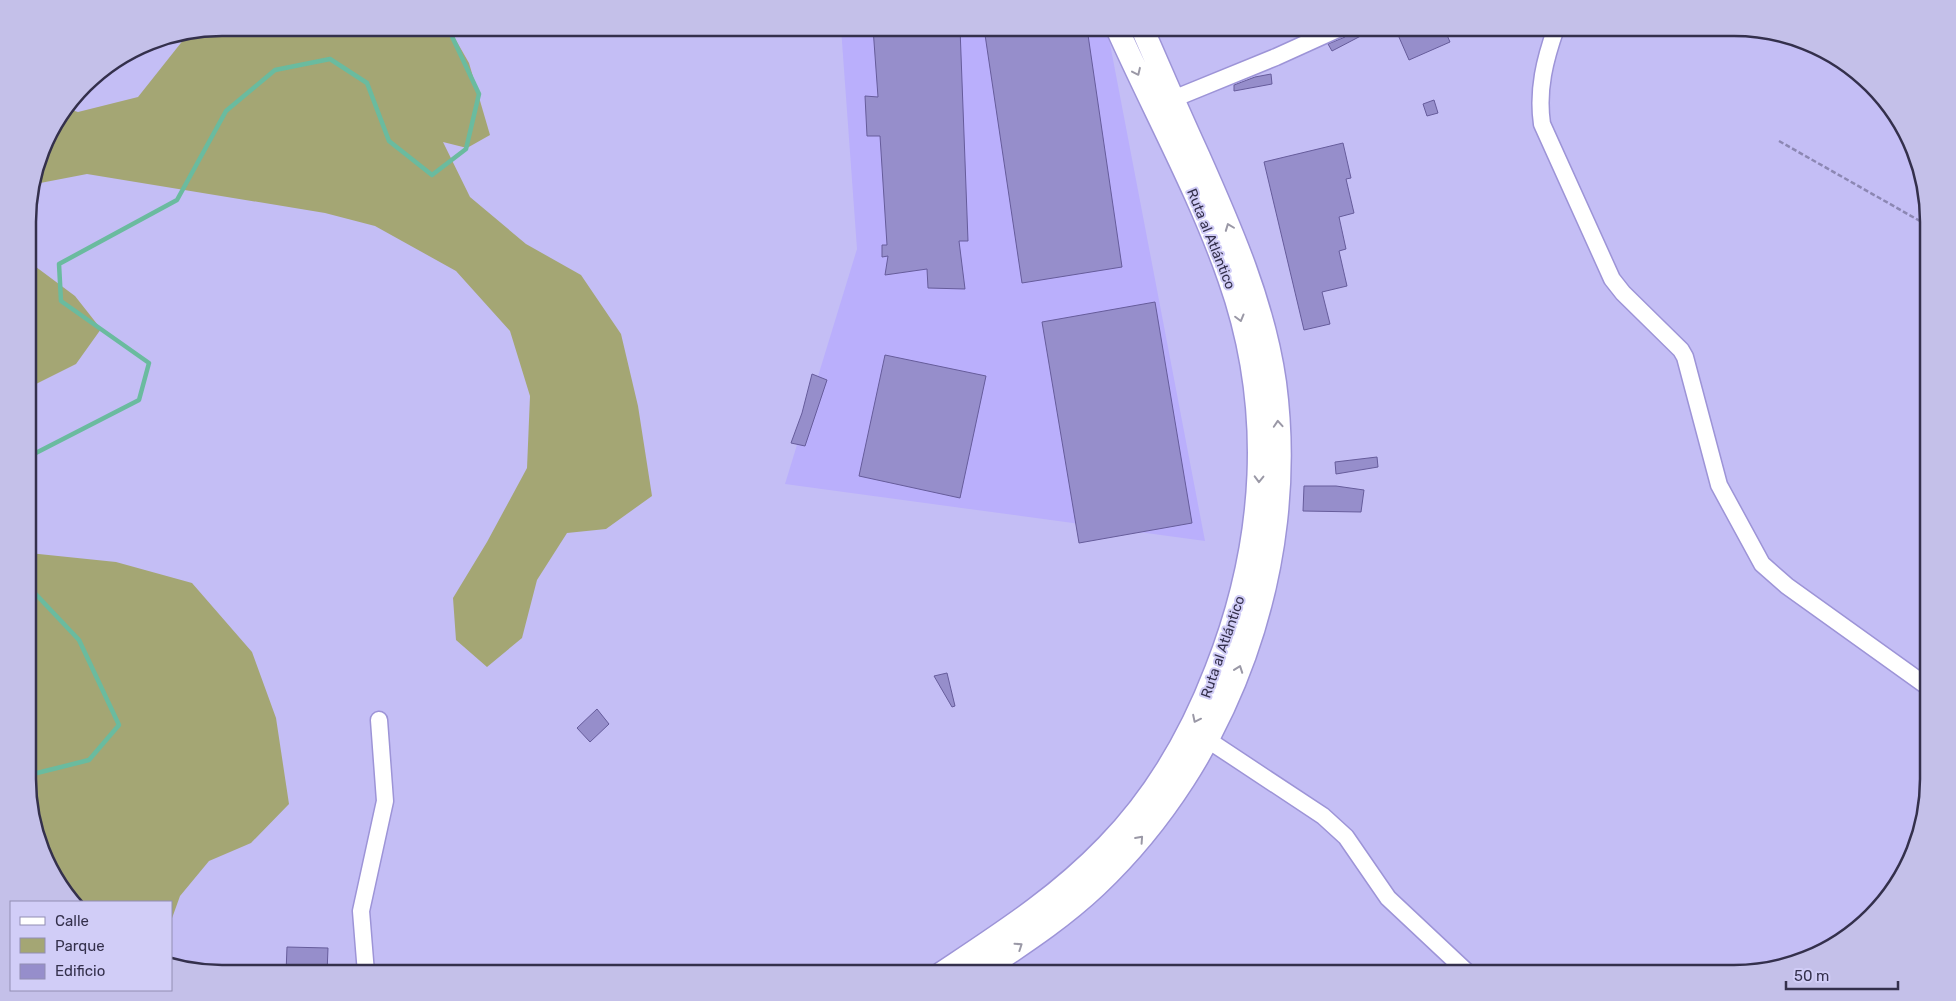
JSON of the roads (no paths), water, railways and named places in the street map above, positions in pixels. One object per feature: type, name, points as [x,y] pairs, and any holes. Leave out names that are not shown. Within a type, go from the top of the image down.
[{"type":"highway","name":"Ruta al Atlántico","points":[[954,965],[1052,899],[1109,845],[1160,782],[1186,740],[1201,709],[1231,632],[1246,579],[1254,538],[1259,492],[1260,443],[1254,384],[1230,280],[1204,215],[1121,36]]},
{"type":"highway","name":"Ruta al Atlántico","points":[[991,965],[1042,931],[1097,885],[1153,824],[1178,790],[1220,716],[1251,636],[1274,542],[1279,444],[1275,381],[1253,291],[1222,208],[1145,36]]},
{"type":"street","points":[[1173,99],[1322,36]]},
{"type":"street","points":[[1553,36],[1547,55],[1539,102],[1542,124],[1612,280],[1680,350],[1685,358],[1719,485],[1762,564],[1787,586],[1920,681]]},
{"type":"street","points":[[365,965],[362,911],[385,801],[379,720]]},
{"type":"street","points":[[1208,740],[1334,825],[1346,837],[1388,898],[1459,965]]},
{"type":"waterway","points":[[36,453],[139,400],[149,363],[61,301],[59,264],[177,200],[226,111],[275,70],[330,59],[367,83],[389,141],[432,175],[466,149],[479,94],[452,36]]},
{"type":"waterway","points":[[36,594],[79,640],[119,725],[89,760],[36,773]]}]
